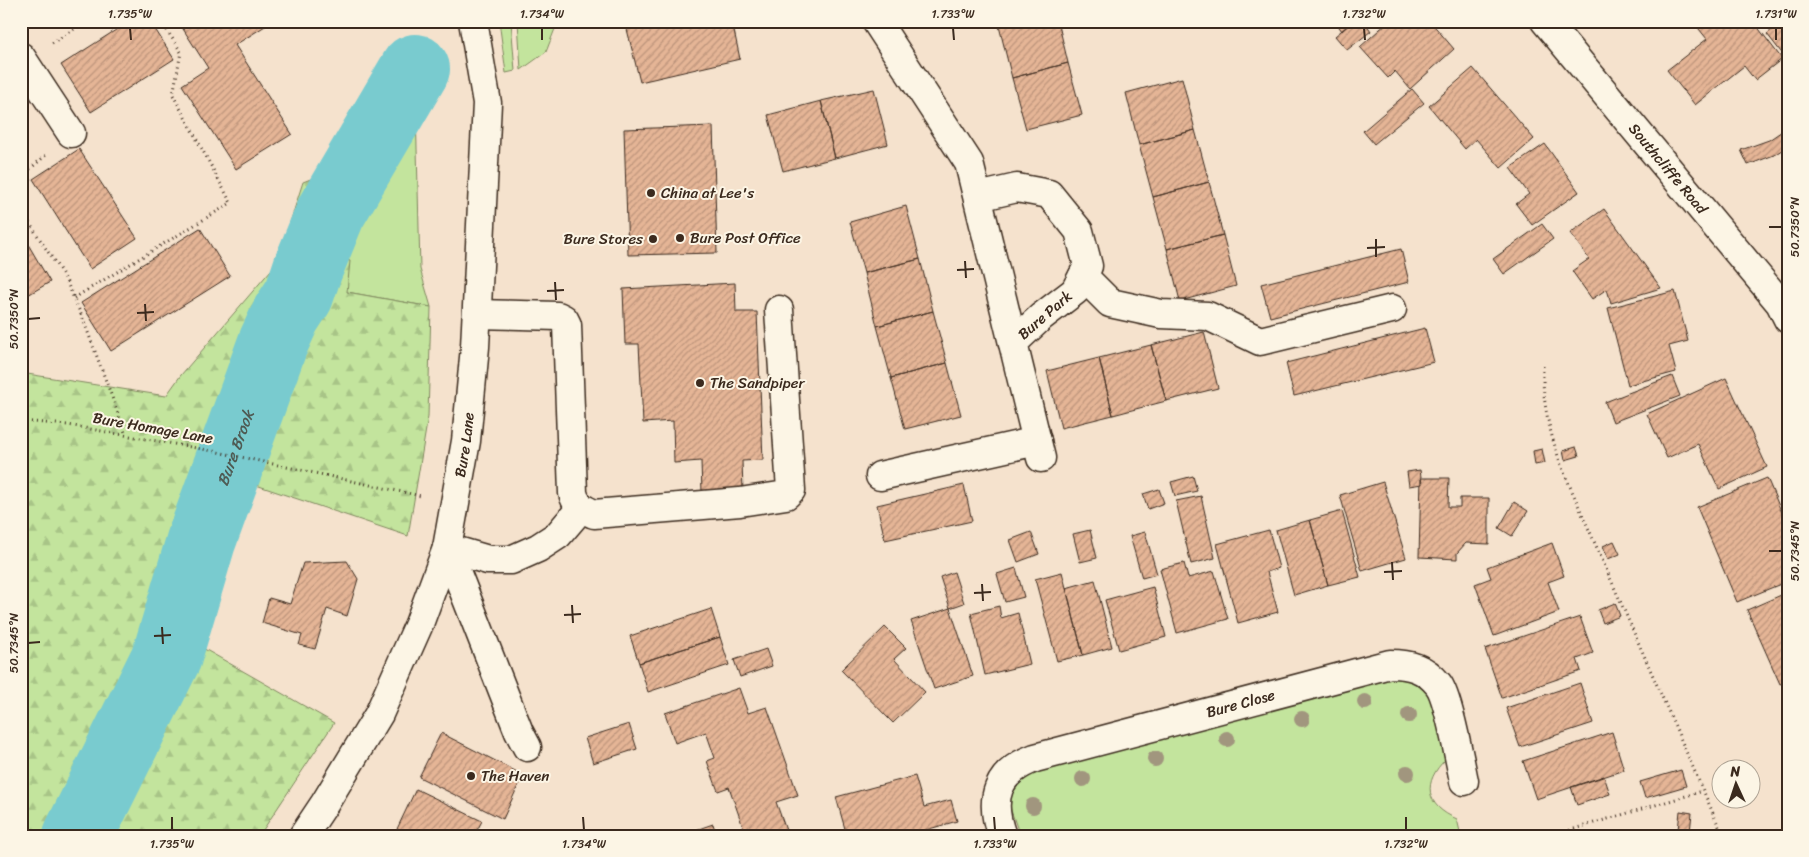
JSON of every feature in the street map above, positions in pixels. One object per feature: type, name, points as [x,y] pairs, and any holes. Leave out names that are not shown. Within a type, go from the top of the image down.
[{"type":"street","name":"Bure Lane","points":[[303,836],[379,714],[419,624],[447,548],[466,441],[475,347],[487,103],[473,21]]},
{"type":"street","name":"Bure Park","points":[[876,21],[969,163],[1039,449],[880,476]]},
{"type":"street","name":"Southcliffe Road","points":[[1545,21],[1780,302],[1788,319]]},
{"type":"street","points":[[22,59],[70,133]]},
{"type":"street","name":"Bure Park","points":[[978,197],[1017,188],[1049,194],[1078,231],[1088,266],[1075,291],[1041,317],[1013,343]]},
{"type":"street","points":[[1082,276],[1110,303],[1161,314],[1208,316],[1260,341],[1392,309]]},
{"type":"street","points":[[476,314],[524,314],[558,316],[564,319],[567,325],[573,494],[581,508],[594,514],[740,502],[786,495],[791,490],[780,310]]},
{"type":"street","points":[[447,548],[488,560],[511,560],[538,548],[558,535],[581,508]]},
{"type":"street","points":[[447,548],[519,732],[527,747]]},
{"type":"street","name":"Bure Close","points":[[1002,836],[997,821],[996,799],[1005,776],[1020,764],[1035,758],[1390,664],[1406,664],[1426,672],[1440,685],[1464,781]]},
{"type":"path","points":[[22,59],[87,21]]},
{"type":"path","points":[[74,298],[231,203],[173,95],[181,52],[161,21]]},
{"type":"path","points":[[21,210],[65,278],[126,435]]},
{"type":"path","points":[[1543,366],[1542,388],[1546,413],[1562,468],[1723,836]]},
{"type":"path","name":"Bure Homage Lane","points":[[21,421],[68,425],[214,451],[425,497]]},
{"type":"path","points":[[1550,836],[1704,791]]},
{"type":"green space","points":[[499,21],[511,21],[515,71],[506,73]]},
{"type":"green space","points":[[518,21],[558,21],[546,52],[521,70]]},
{"type":"green space","points":[[405,107],[416,108],[420,269],[431,307],[347,292],[332,257],[366,157]]},
{"type":"green space","points":[[366,157],[333,257],[350,261],[347,292],[431,307],[428,417],[408,536],[250,483],[226,495],[168,550],[185,638],[334,723],[259,836],[21,836],[21,373],[166,396],[181,375],[277,263],[303,182]]},
{"type":"green space","points":[[1406,676],[1424,687],[1433,704],[1446,759],[1433,776],[1430,793],[1438,807],[1446,814],[1457,819],[1461,836],[1020,836],[1008,802],[1011,789],[1034,771],[1389,677]]},
{"type":"building","points":[[130,21],[150,21],[174,59],[91,112],[61,65]]},
{"type":"building","points":[[178,21],[273,21],[235,45],[292,134],[236,169],[182,85],[208,68]]},
{"type":"building","points":[[625,21],[732,21],[740,59],[640,82]]},
{"type":"building","points":[[1016,21],[1058,21],[1068,63],[1012,78],[999,26]]},
{"type":"building","points":[[1335,21],[1353,21],[1342,31]]},
{"type":"building","points":[[1353,21],[1364,21],[1371,31],[1347,50],[1335,36]]},
{"type":"building","points":[[1389,21],[1430,21],[1454,49],[1410,89],[1395,71],[1388,78],[1360,47]]},
{"type":"building","points":[[1699,21],[1753,21],[1782,59],[1755,80],[1744,66],[1695,105],[1667,70],[1707,39],[1695,24]]},
{"type":"building","points":[[1783,21],[1788,21],[1788,61],[1767,34]]},
{"type":"building","points":[[1068,63],[1082,115],[1026,129],[1012,78]]},
{"type":"building","points":[[1473,68],[1534,139],[1501,168],[1476,139],[1465,149],[1429,106]]},
{"type":"building","points":[[1182,78],[1195,130],[1139,145],[1126,93]]},
{"type":"building","points":[[874,89],[888,144],[835,158],[821,101]]},
{"type":"building","points":[[1412,89],[1424,103],[1374,144],[1363,131]]},
{"type":"building","points":[[821,101],[835,158],[783,171],[768,115]]},
{"type":"building","points":[[713,126],[717,253],[628,255],[624,129]]},
{"type":"building","points":[[1788,127],[1788,146],[1774,155],[1748,165],[1741,150],[1769,140]]},
{"type":"building","points":[[1195,130],[1209,182],[1153,197],[1139,145]]},
{"type":"building","points":[[1545,144],[1579,192],[1532,225],[1516,204],[1529,194],[1510,168]]},
{"type":"building","points":[[79,149],[137,238],[90,269],[33,179]]},
{"type":"building","points":[[1209,182],[1223,235],[1167,249],[1153,197]]},
{"type":"building","points":[[906,206],[920,259],[864,273],[850,222]]},
{"type":"building","points":[[1604,209],[1661,288],[1611,303],[1607,289],[1592,299],[1572,271],[1589,259],[1570,233]]},
{"type":"building","points":[[1542,224],[1553,239],[1504,274],[1493,259]]},
{"type":"building","points":[[200,228],[230,276],[111,351],[81,303]]},
{"type":"building","points":[[1223,235],[1236,286],[1180,301],[1167,249]]},
{"type":"building","points":[[25,239],[50,282],[21,299],[21,241]]},
{"type":"building","points":[[1401,249],[1409,282],[1270,317],[1261,284]]},
{"type":"building","points":[[920,259],[933,311],[877,326],[864,273]]},
{"type":"building","name":"The Sandpiper","points":[[735,283],[736,312],[757,312],[763,460],[742,461],[743,491],[702,493],[701,461],[674,463],[673,421],[643,423],[639,344],[625,344],[623,289]]},
{"type":"building","points":[[1675,291],[1688,341],[1669,346],[1676,372],[1628,385],[1608,308]]},
{"type":"building","points":[[933,311],[947,363],[891,378],[877,326]]},
{"type":"building","points":[[1425,328],[1434,362],[1294,396],[1286,363]]},
{"type":"building","points":[[1204,332],[1218,388],[1166,401],[1151,345]]},
{"type":"building","points":[[1151,345],[1166,401],[1113,415],[1099,358]]},
{"type":"building","points":[[1099,358],[1113,415],[1061,428],[1047,371]]},
{"type":"building","points":[[947,363],[961,415],[905,429],[891,378]]},
{"type":"building","points":[[1672,376],[1680,396],[1613,422],[1605,402]]},
{"type":"building","points":[[1726,378],[1767,467],[1719,489],[1698,444],[1667,458],[1647,414]]},
{"type":"building","points":[[1576,447],[1579,456],[1565,460],[1563,451]]},
{"type":"building","points":[[1542,449],[1545,463],[1535,465],[1533,451]]},
{"type":"building","points":[[1420,470],[1422,484],[1409,486],[1407,472]]},
{"type":"building","points":[[1193,476],[1197,491],[1175,496],[1171,482]]},
{"type":"building","points":[[1421,478],[1449,478],[1448,507],[1460,507],[1460,498],[1489,498],[1489,544],[1466,543],[1457,553],[1457,559],[1419,557]]},
{"type":"building","points":[[1767,478],[1788,527],[1788,581],[1737,602],[1697,507]]},
{"type":"building","points":[[1383,482],[1406,558],[1362,571],[1340,495]]},
{"type":"building","points":[[964,485],[972,521],[885,540],[877,505]]},
{"type":"building","points":[[1159,489],[1164,503],[1148,509],[1143,494]]},
{"type":"building","points":[[1201,496],[1215,558],[1191,564],[1176,501]]},
{"type":"building","points":[[1514,502],[1528,511],[1512,536],[1499,528]]},
{"type":"building","points":[[1342,511],[1360,577],[1328,585],[1310,520]]},
{"type":"building","points":[[1310,520],[1328,585],[1294,595],[1276,530]]},
{"type":"building","points":[[1090,530],[1097,558],[1080,562],[1073,534]]},
{"type":"building","points":[[1269,530],[1279,568],[1267,572],[1278,612],[1238,623],[1217,544]]},
{"type":"building","points":[[1031,532],[1039,554],[1018,562],[1010,540]]},
{"type":"building","points":[[1145,532],[1157,574],[1142,578],[1130,536]]},
{"type":"building","points":[[1614,541],[1620,554],[1608,559],[1603,546]]},
{"type":"building","points":[[1552,543],[1564,576],[1548,582],[1559,612],[1494,636],[1475,584],[1491,578],[1487,567]]},
{"type":"building","points":[[347,561],[358,579],[347,616],[327,609],[315,649],[299,645],[302,635],[262,623],[269,598],[290,604],[303,563]]},
{"type":"building","points":[[1184,563],[1188,578],[1214,571],[1228,619],[1177,633],[1160,569]]},
{"type":"building","points":[[1016,568],[1024,597],[1005,602],[997,574]]},
{"type":"building","points":[[954,572],[964,603],[950,608],[940,577]]},
{"type":"building","points":[[1062,572],[1083,655],[1057,661],[1035,579]]},
{"type":"building","points":[[1095,580],[1112,647],[1083,655],[1066,588]]},
{"type":"building","points":[[1153,587],[1166,637],[1119,650],[1105,600]]},
{"type":"building","points":[[1788,592],[1788,681],[1780,684],[1747,610]]},
{"type":"building","points":[[1615,603],[1620,616],[1603,623],[1598,610]]},
{"type":"building","points":[[999,606],[1001,618],[1018,613],[1030,664],[985,675],[971,613]]},
{"type":"building","points":[[950,608],[973,676],[934,689],[911,621]]},
{"type":"building","points":[[711,609],[720,637],[639,663],[630,636]]},
{"type":"building","points":[[1580,617],[1593,653],[1577,659],[1581,671],[1502,698],[1485,649]]},
{"type":"building","points":[[885,627],[906,648],[894,659],[925,692],[893,723],[841,670]]},
{"type":"building","points":[[720,637],[729,665],[648,692],[639,663]]},
{"type":"building","points":[[766,649],[772,666],[740,677],[734,660]]},
{"type":"building","points":[[1580,683],[1593,723],[1520,747],[1506,708]]},
{"type":"building","points":[[739,688],[748,713],[767,707],[798,795],[776,802],[788,836],[718,836],[743,827],[729,787],[718,791],[707,761],[715,758],[706,732],[675,743],[665,713]]},
{"type":"building","points":[[629,724],[637,749],[593,763],[585,738]]},
{"type":"building","points":[[1612,732],[1624,770],[1536,799],[1523,761]]},
{"type":"building","name":"The Haven","points":[[441,733],[523,775],[503,819],[419,777]]},
{"type":"building","points":[[1681,770],[1686,786],[1645,798],[1640,782]]},
{"type":"building","points":[[915,776],[924,807],[951,800],[957,821],[905,836],[847,836],[836,797]]},
{"type":"building","points":[[1604,776],[1610,794],[1577,805],[1571,787]]},
{"type":"building","points":[[416,789],[482,821],[474,836],[411,836],[397,829]]},
{"type":"building","points":[[1680,811],[1692,813],[1690,832],[1678,830]]},
{"type":"building","points":[[713,824],[717,836],[679,836],[690,832]]},
{"type":"building","points":[[1648,829],[1650,836],[1625,836]]},
{"type":"waterway","name":"Bure Brook","points":[[78,836],[167,656],[201,541],[273,343],[286,315],[299,295],[331,212],[415,69]]},
{"type":"place","name":"China at Lee's","points":[[651,193]]},
{"type":"place","name":"Bure Post Office","points":[[680,238]]},
{"type":"place","name":"Bure Stores","points":[[653,239]]},
{"type":"place","name":"The Sandpiper","points":[[700,383]]},
{"type":"place","name":"The Haven","points":[[471,776]]}]
